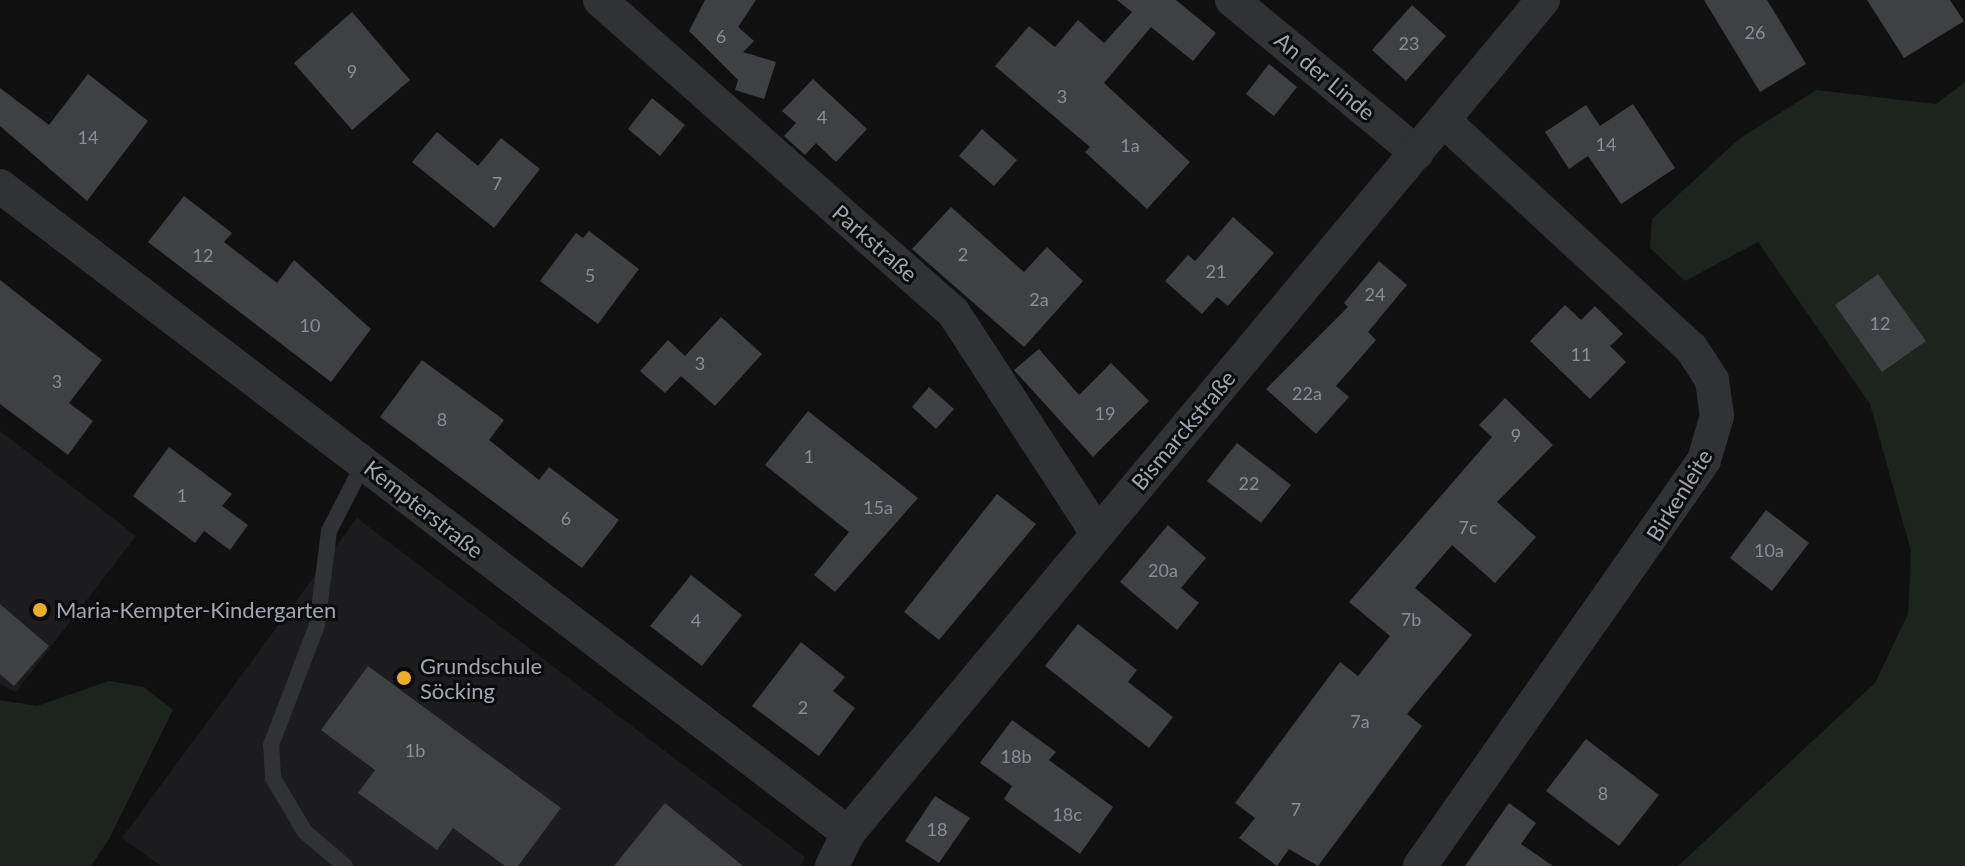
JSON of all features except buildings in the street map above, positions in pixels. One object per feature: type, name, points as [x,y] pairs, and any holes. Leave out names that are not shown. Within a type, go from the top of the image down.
[{"type":"street","name":"Parkstraße","points":[[600,0],[953,312],[1097,533]]},
{"type":"street","name":"An der Linde","points":[[1232,0],[1417,153]]},
{"type":"street","name":"Bismarckstraße","points":[[832,866],[848,833],[1543,0]]},
{"type":"street","name":"Birkenleite","points":[[1420,866],[1704,460],[1717,416],[1712,380],[1691,348],[1444,121]]},
{"type":"street","name":"Kempterstraße","points":[[0,186],[848,833]]},
{"type":"lane","points":[[345,866],[305,832],[273,778],[271,745],[317,625],[329,531],[364,463]]},
{"type":"shaded area","points":[[1965,82],[1965,866],[1678,866],[1875,683],[1908,614],[1911,551],[1870,404],[1758,242],[1685,281],[1650,248],[1652,219],[1739,139],[1816,90],[1936,104]]},
{"type":"shaded area","name":"Maria-Kempter-Kindergarten","points":[[0,431],[136,536],[16,692],[0,684]]},
{"type":"shaded area","name":"Grundschule Söcking","points":[[357,518],[805,857],[801,866],[161,866],[122,838]]},
{"type":"shaded area","points":[[109,681],[144,687],[173,710],[109,839],[91,866],[0,866],[0,700],[37,706]]},
{"type":"place","name":"Maria-Kempter-Kindergarten","points":[[40,610]]},
{"type":"place","name":"Grundschule Söcking","points":[[404,678]]}]
